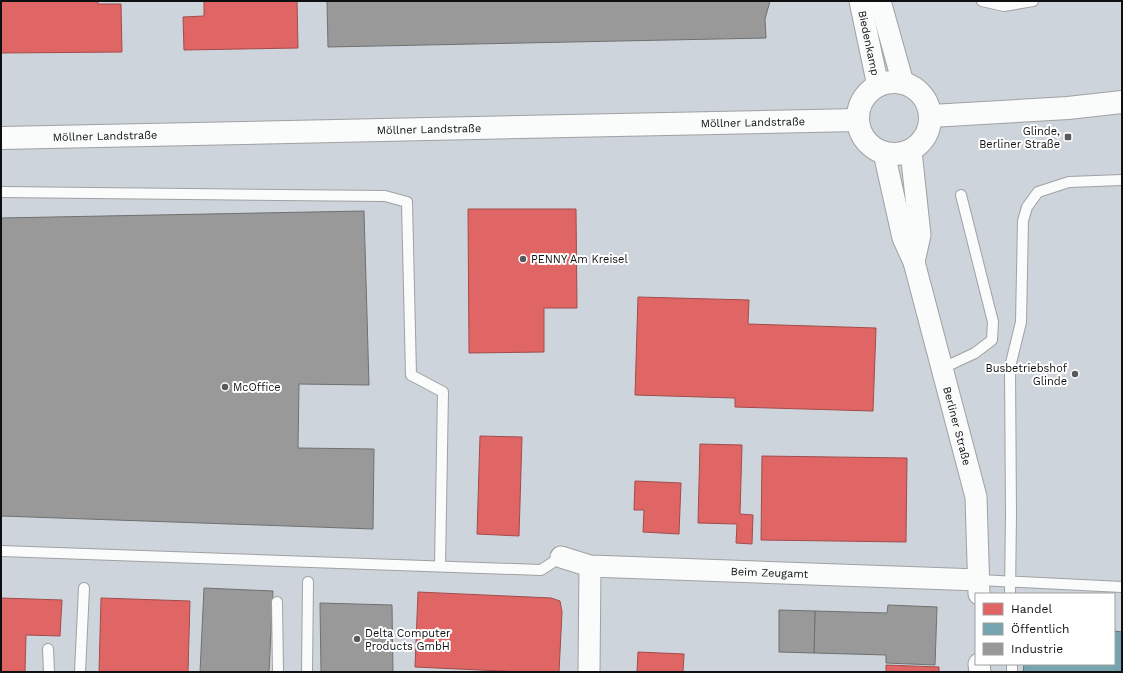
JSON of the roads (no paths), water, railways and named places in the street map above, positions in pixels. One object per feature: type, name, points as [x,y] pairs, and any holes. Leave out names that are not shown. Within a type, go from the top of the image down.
[{"type":"main road","points":[[886,83],[903,83],[914,88],[922,95],[928,105],[931,116],[930,126],[926,136],[920,144],[911,151],[893,155],[884,153],[874,148],[865,141],[860,131],[858,120],[859,109],[869,92],[878,86],[886,83]]},
{"type":"main road","points":[[931,116],[1068,108],[1122,102]]},
{"type":"main road","name":"Möllner Landstraße","points":[[1,138],[858,120]]},
{"type":"street","name":"Biedenkamp","points":[[860,1],[878,86]]},
{"type":"street","name":"Biedenkamp","points":[[880,1],[903,83]]},
{"type":"street","name":"Berliner Straße","points":[[911,151],[920,235],[914,262]]},
{"type":"street","name":"Berliner Straße","points":[[884,153],[904,238],[914,262],[976,497],[979,587]]},
{"type":"street","name":"Beim Zeugamt","points":[[561,557],[590,566],[979,587]]},
{"type":"street","points":[[589,672],[590,566]]},
{"type":"lane","points":[[982,1],[1004,6],[1033,1]]},
{"type":"lane","points":[[1010,593],[1010,367],[1021,322],[1023,221],[1027,207],[1038,192],[1069,182],[1122,180]]},
{"type":"lane","points":[[1,192],[385,196],[407,202],[411,375],[443,392],[440,566]]},
{"type":"lane","points":[[943,368],[975,352],[992,340],[993,322],[960,195]]},
{"type":"lane","points":[[1,551],[541,570],[561,557]]},
{"type":"lane","points":[[307,672],[308,582]]},
{"type":"lane","points":[[979,587],[1010,582],[1122,587]]},
{"type":"lane","points":[[80,672],[84,588]]},
{"type":"lane","points":[[278,602],[278,672]]},
{"type":"lane","points":[[48,649],[49,672]]},
{"type":"place","name":"Glinde, Berliner Straße","points":[[1068,137]]},
{"type":"place","name":"PENNY Am Kreisel","points":[[523,259]]},
{"type":"place","name":"Busbetriebshof Glinde","points":[[1075,374]]},
{"type":"place","name":"McOffice","points":[[225,387]]},
{"type":"place","name":"Delta Computer Products GmbH","points":[[357,639]]}]
